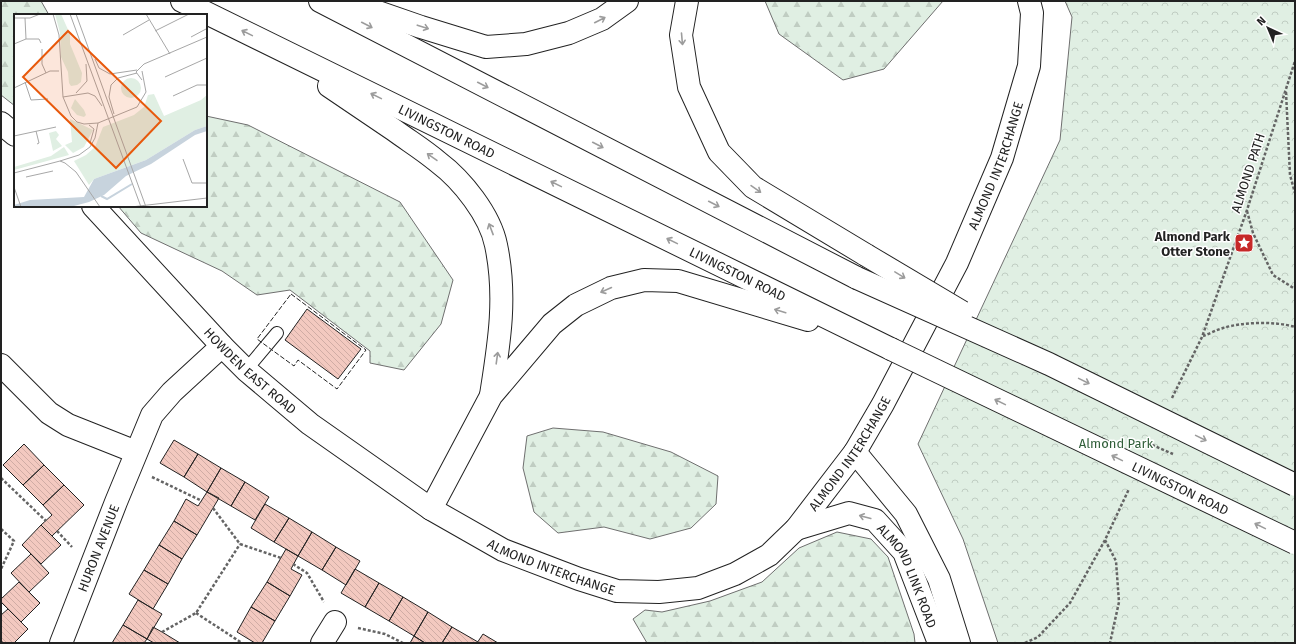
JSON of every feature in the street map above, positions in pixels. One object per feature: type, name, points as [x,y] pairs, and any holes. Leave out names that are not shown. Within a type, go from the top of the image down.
[{"type":"main road","name":"LIVINGSTON ROAD","points":[[182,1],[832,323],[892,349],[1295,543]]},
{"type":"main road","points":[[320,1],[857,278],[1049,364],[1295,484]]},
{"type":"main road","points":[[346,1],[421,27],[486,47],[526,44],[569,33],[602,19],[627,1]]},
{"type":"main road","points":[[687,1],[681,35],[689,87],[719,152],[753,187],[1049,364]]},
{"type":"main road","name":"ALMOND INTERCHANGE","points":[[431,509],[503,550],[579,579],[617,591],[659,592],[698,588],[735,574],[769,555],[796,529],[855,452],[883,404],[957,263],[1002,158],[1029,66],[1032,13],[1029,1]]},
{"type":"main road","points":[[269,44],[439,162],[461,184],[481,210],[496,244],[502,287],[501,333],[491,396]]},
{"type":"main road","points":[[1,123],[14,134]]},
{"type":"main road","name":"HOWDEN EAST ROAD","points":[[94,207],[246,370],[310,424],[431,509]]},
{"type":"main road","points":[[431,509],[491,396],[552,324],[576,305],[611,288],[644,280],[678,281],[832,323]]},
{"type":"main road","name":"HURON AVENUE","points":[[61,643],[152,414],[172,392],[222,346]]},
{"type":"main road","points":[[1,365],[49,413],[133,459]]},
{"type":"main road","name":"ALMOND LINK ROAD","points":[[855,452],[906,514],[939,579],[959,643]]},
{"type":"main road","name":"ALMOND LINK ROAD","points":[[796,529],[849,513],[875,520],[904,552],[939,643]]},
{"type":"main road","points":[[322,643],[335,622]]},
{"type":"lane","points":[[246,370],[278,333]]},
{"type":"path","name":"ALMOND PATH","points":[[1295,61],[1247,210],[1202,337],[1223,328],[1255,323],[1289,325],[1295,327]]},
{"type":"path","points":[[1286,90],[1290,174],[1295,193]]},
{"type":"path","points":[[1247,210],[1253,233],[1273,275],[1295,289]]},
{"type":"path","points":[[133,459],[202,501]]},
{"type":"path","points":[[1,478],[46,521]]},
{"type":"path","points":[[213,508],[240,544],[281,558]]},
{"type":"path","points":[[1,529],[14,541],[1,569]]},
{"type":"path","points":[[1025,643],[1038,637],[1070,603],[1105,540],[1116,562],[1119,602],[1110,643]]},
{"type":"path","points":[[162,632],[196,613],[240,544]]},
{"type":"path","points":[[196,613],[242,643]]},
{"type":"green space","points":[[1,1],[41,1],[48,14],[14,14],[14,105],[1,95]]},
{"type":"green space","points":[[765,1],[943,1],[884,69],[843,80],[779,34]]},
{"type":"green space","name":"Almond Park","points":[[1065,1],[1295,1],[1295,643],[998,643],[963,539],[918,444],[1060,140],[1072,17]]},
{"type":"green space","points":[[207,116],[248,125],[400,202],[453,280],[441,324],[404,370],[370,363],[370,351],[290,290],[257,295],[222,271],[141,233],[119,207],[207,207]]},
{"type":"green space","points":[[553,428],[603,432],[671,452],[718,476],[716,504],[691,528],[650,539],[604,527],[558,533],[534,512],[523,468],[527,436]]},
{"type":"green space","points":[[837,532],[871,539],[888,557],[914,634],[915,643],[647,643],[633,619],[645,610],[662,612],[710,601],[762,582],[799,548]]},
{"type":"building","points":[[307,309],[361,349],[338,379],[285,340]]},
{"type":"building","points":[[174,440],[198,454],[184,477],[160,463]]},
{"type":"building","points":[[24,444],[44,465],[23,485],[3,465]]},
{"type":"building","points":[[198,454],[221,468],[207,492],[184,477]]},
{"type":"building","points":[[44,465],[64,485],[43,505],[23,485]]},
{"type":"building","points":[[221,468],[245,482],[231,506],[207,492]]},
{"type":"building","points":[[245,482],[269,497],[255,520],[231,506]]},
{"type":"building","points":[[64,485],[84,505],[52,536],[41,525],[52,515],[43,505]]},
{"type":"building","points":[[207,492],[219,498],[197,535],[174,521],[186,499],[198,506]]},
{"type":"building","points":[[265,504],[289,518],[274,542],[251,528]]},
{"type":"building","points":[[289,518],[312,532],[298,556],[274,542]]},
{"type":"building","points":[[174,521],[197,535],[182,559],[159,545]]},
{"type":"building","points":[[41,525],[61,545],[41,564],[22,545]]},
{"type":"building","points":[[312,532],[336,547],[322,570],[298,556]]},
{"type":"building","points":[[159,545],[182,559],[168,584],[144,570]]},
{"type":"building","points":[[336,547],[360,561],[346,585],[322,570]]},
{"type":"building","points":[[286,549],[298,556],[291,569],[302,575],[290,596],[267,582]]},
{"type":"building","points":[[31,554],[49,573],[29,592],[11,573]]},
{"type":"building","points":[[355,569],[379,583],[365,607],[341,593]]},
{"type":"building","points":[[144,570],[168,584],[153,609],[129,594]]},
{"type":"building","points":[[19,582],[40,603],[21,622],[1,602],[1,599]]},
{"type":"building","points":[[267,582],[290,596],[275,621],[251,607]]},
{"type":"building","points":[[379,583],[403,597],[389,621],[365,607]]},
{"type":"building","points":[[403,597],[428,612],[414,636],[389,621]]},
{"type":"building","points":[[138,600],[162,614],[147,639],[123,625]]},
{"type":"building","points":[[251,607],[275,621],[262,643],[255,643],[237,632]]},
{"type":"building","points":[[8,609],[28,629],[14,643],[3,643],[1,640],[1,615]]},
{"type":"building","points":[[428,612],[452,627],[442,643],[425,643],[414,636]]},
{"type":"building","points":[[123,625],[147,639],[144,643],[112,643]]},
{"type":"building","points":[[153,627],[180,643],[154,643],[147,639]]},
{"type":"building","points":[[452,627],[478,642],[442,643]]},
{"type":"building","points":[[483,634],[498,643],[477,643]]},
{"type":"building","points":[[414,636],[425,643],[410,643]]},
{"type":"fence","points":[[291,294],[366,350],[337,389],[298,360],[294,366],[257,339],[291,294]]},
{"type":"place","name":"Almond Park Otter Stone","points":[[1244,243]]}]
